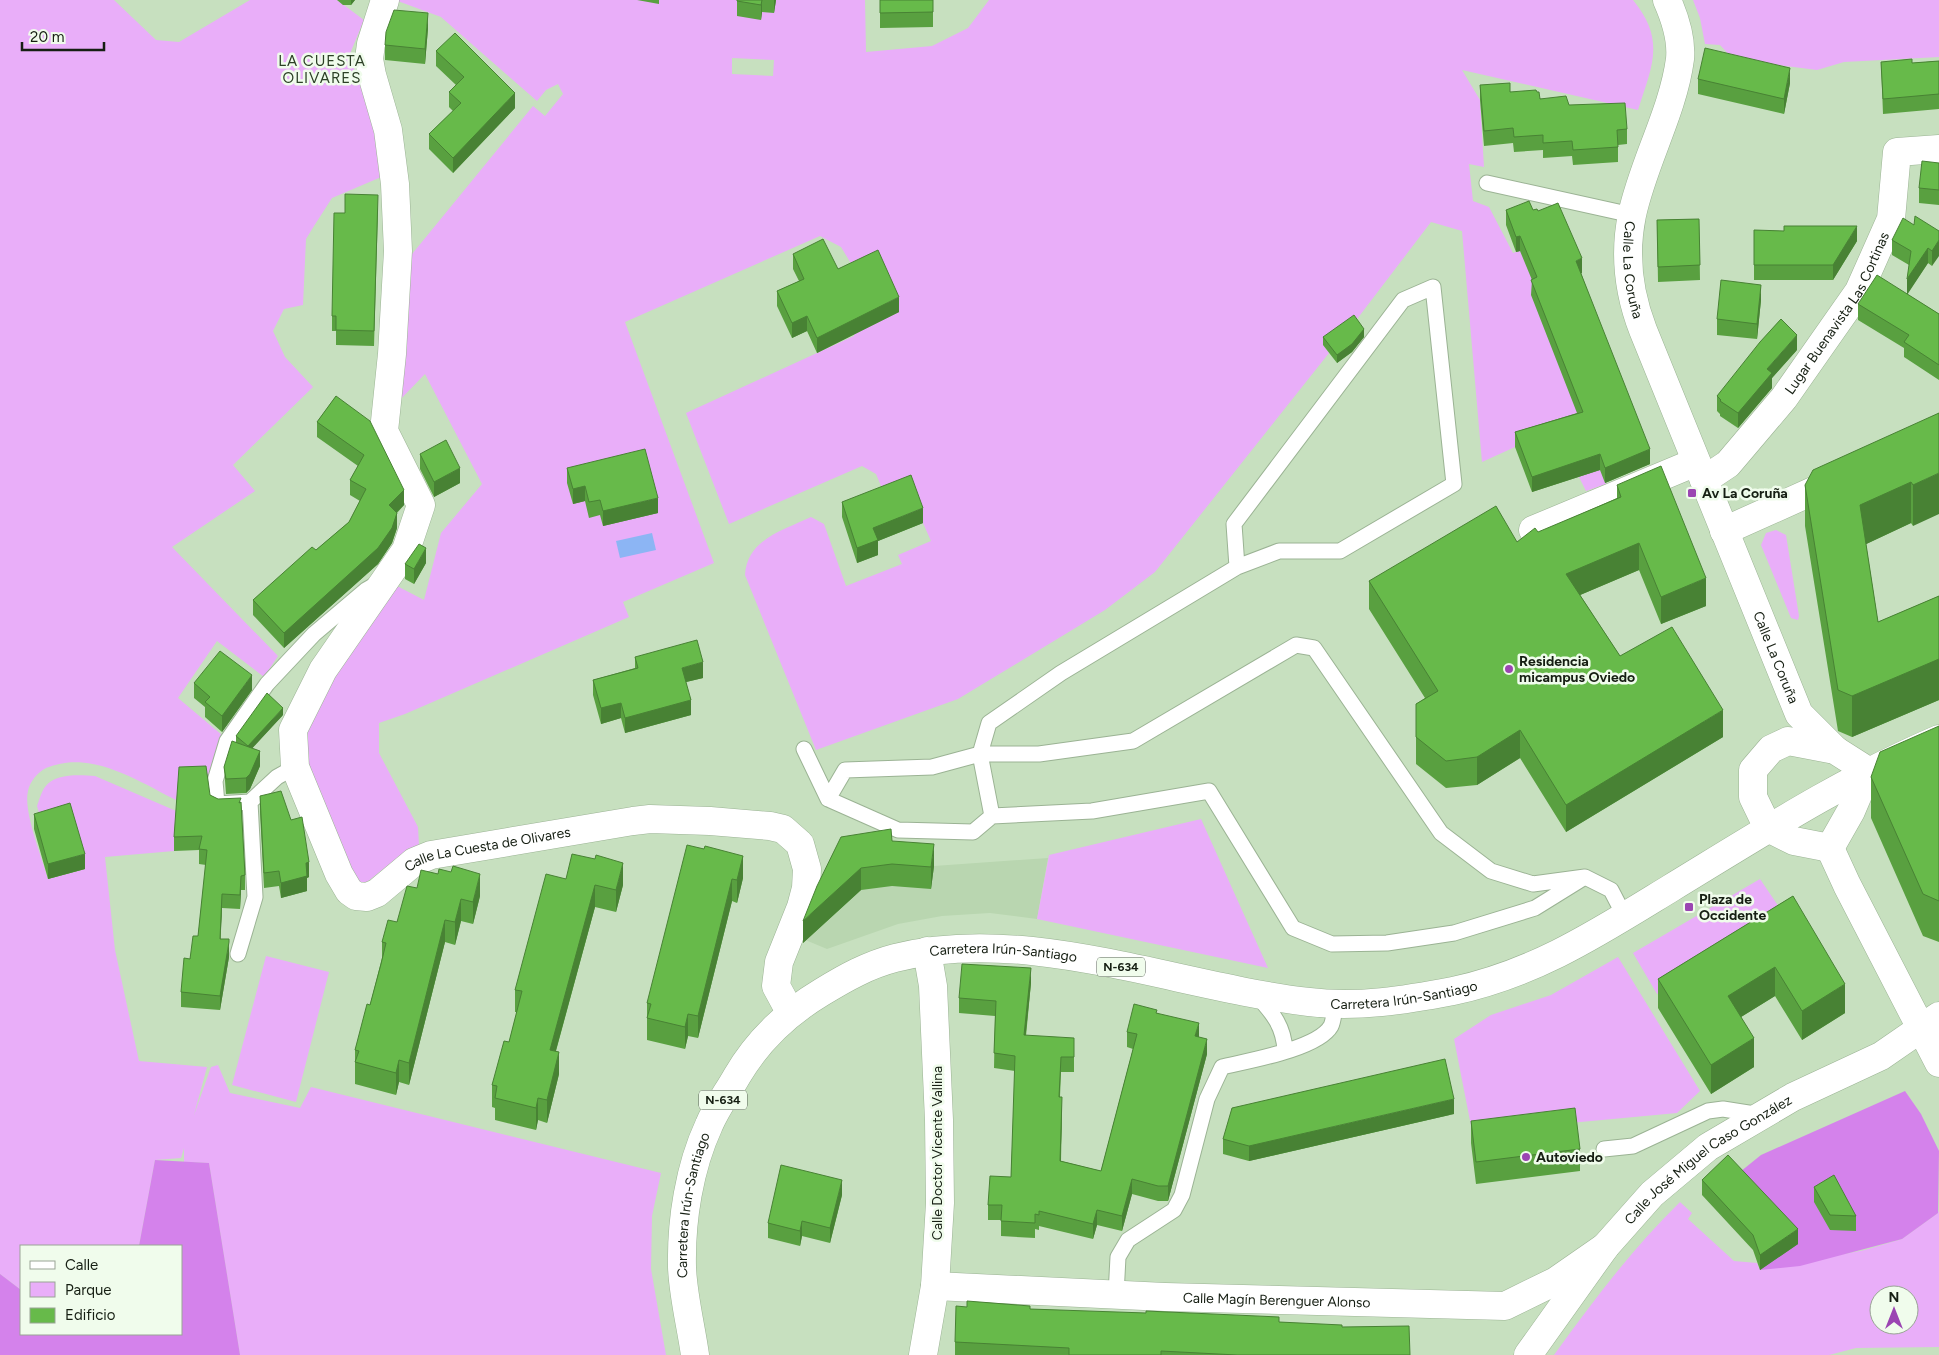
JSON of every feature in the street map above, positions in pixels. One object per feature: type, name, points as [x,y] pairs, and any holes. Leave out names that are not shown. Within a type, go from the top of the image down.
[{"type":"main road","name":"Calle La Cuesta de Olivares","points":[[386,0],[370,44],[369,59],[388,130],[395,184],[398,251],[392,354],[384,431],[421,505],[406,550],[323,670],[293,730],[295,767],[339,874],[349,891],[356,896],[366,897],[377,893],[404,870],[423,858],[526,838],[650,819],[756,824],[783,829],[800,844],[807,869],[806,888],[779,962],[776,986],[790,1012]]},
{"type":"main road","points":[[1632,216],[1662,124],[1680,58],[1677,28],[1667,0]]},
{"type":"main road","name":"Lugar Buenavista Las Cortinas","points":[[1700,471],[1728,464],[1784,398],[1859,291],[1891,219],[1897,152],[1939,149]]},
{"type":"main road","name":"Calle La Coruña","points":[[1632,216],[1629,272],[1635,309],[1800,714],[1835,750]]},
{"type":"main road","points":[[1724,531],[1860,469]]},
{"type":"main road","points":[[1533,530],[1700,471]]},
{"type":"main road","name":"Calle La Coruña","points":[[1788,741],[1800,714]]},
{"type":"main road","name":"Carretera Irún-Santiago","points":[[695,1355],[682,1269],[684,1217],[690,1185],[708,1126],[743,1066],[762,1040],[790,1012],[859,970],[892,958],[928,951],[983,948],[1019,950],[1071,957],[1312,1003],[1390,1003],[1457,990],[1509,976],[1556,957],[1625,917],[1768,828],[1868,771],[1939,739]]},
{"type":"main road","points":[[1830,848],[1852,811],[1868,771],[1835,750],[1788,741],[1771,749],[1754,770],[1753,797],[1768,828],[1794,841],[1830,848],[1929,1022],[1939,1063]]},
{"type":"main road","name":"Calle Doctor Vicente Vallina","points":[[923,1355],[934,1286],[940,1203],[939,1120],[933,986],[928,951]]},
{"type":"main road","name":"Calle José Miguel Caso González","points":[[1532,1348],[1604,1247],[1652,1194],[1708,1147],[1793,1097],[1881,1056],[1929,1022]]},
{"type":"main road","name":"Calle Magín Berenguer Alonso","points":[[934,1286],[1116,1295],[1505,1306],[1556,1281],[1604,1247]]},
{"type":"main road","name":"Calle José Miguel Caso González","points":[[1505,1306],[1524,1322],[1532,1348]]},
{"type":"lane","name":"Calle La Coruña","points":[[1487,183],[1632,216]]},
{"type":"lane","points":[[992,816],[980,754],[989,723],[1061,673],[1237,567],[1279,551],[1340,551],[1454,484],[1433,287],[1402,300],[1234,524],[1237,567]]},
{"type":"lane","points":[[295,767],[277,777],[250,802],[217,804],[214,781],[227,741],[267,684],[314,634],[366,590],[384,582]]},
{"type":"lane","points":[[828,799],[845,770],[932,767],[980,754],[1039,754],[1134,741],[1296,645],[1314,648],[1442,834],[1492,871],[1525,882],[1533,884],[1585,877],[1611,890],[1625,917]]},
{"type":"lane","points":[[804,749],[828,799],[898,830],[974,832],[992,816],[1092,811],[1209,791],[1293,928],[1332,944],[1387,943],[1454,933],[1535,908],[1585,877]]},
{"type":"lane","points":[[238,954],[255,897],[250,802]]},
{"type":"lane","points":[[1254,993],[1275,1015],[1284,1037],[1286,1051]]},
{"type":"lane","points":[[1116,1295],[1118,1257],[1128,1240],[1174,1210],[1182,1195],[1207,1099],[1222,1068],[1286,1051],[1314,1041],[1330,1026],[1336,1003]]},
{"type":"lane","points":[[1604,1149],[1633,1146],[1708,1111],[1723,1109],[1762,1115]]},
{"type":"shaded area","points":[[1048,858],[1037,919],[990,913],[942,916],[898,924],[827,949],[803,939],[841,860],[934,866]]},
{"type":"shaded area","points":[[1905,1091],[1921,1114],[1939,1151],[1938,1213],[1902,1239],[1800,1266],[1760,1270],[1735,1176],[1761,1155]]},
{"type":"shaded area","points":[[155,1160],[209,1163],[240,1355],[0,1355],[0,1274],[20,1289],[20,1335],[182,1335],[182,1245],[139,1245]]},
{"type":"green space","points":[[0,0],[114,0],[156,40],[179,42],[250,0],[337,0],[364,20],[349,56],[375,119],[386,175],[332,198],[306,239],[303,305],[284,309],[273,331],[285,357],[313,387],[233,465],[255,491],[172,547],[278,656],[264,677],[217,641],[178,698],[222,735],[215,753],[209,780],[179,782],[178,801],[131,777],[97,765],[80,762],[63,763],[46,768],[32,780],[28,791],[28,810],[34,835],[48,879],[85,869],[43,826],[37,806],[41,794],[49,782],[68,776],[95,776],[197,820],[197,827],[175,826],[174,851],[105,857],[115,950],[139,1061],[207,1067],[194,1115],[211,1067],[218,1065],[230,1093],[300,1108],[311,1087],[661,1173],[652,1216],[651,1269],[666,1355],[240,1355],[209,1163],[184,1162],[184,1148],[181,1158],[155,1160],[139,1245],[20,1245],[20,1289],[0,1274]]},
{"type":"green space","points":[[395,0],[865,0],[866,52],[932,46],[968,28],[989,0],[1633,0],[1650,28],[1653,41],[1653,54],[1648,80],[1638,110],[1462,70],[1480,100],[1484,167],[1469,164],[1473,201],[1489,207],[1513,253],[1522,250],[1537,292],[1532,295],[1606,484],[1586,491],[1579,477],[1570,479],[1552,436],[1515,447],[1482,462],[1462,231],[1431,222],[1354,323],[1323,345],[1329,353],[1155,572],[1105,610],[958,699],[816,750],[745,575],[747,563],[752,553],[769,537],[811,517],[824,524],[846,586],[902,564],[898,555],[931,541],[923,523],[887,500],[876,474],[862,466],[729,524],[686,413],[854,336],[858,275],[841,247],[820,236],[625,322],[714,563],[623,602],[629,617],[405,714],[379,723],[379,753],[418,827],[419,845],[407,850],[367,882],[360,882],[354,875],[308,770],[305,743],[307,733],[325,692],[397,586],[424,600],[441,533],[482,484],[425,374],[394,406],[408,259],[533,106],[545,116],[563,94],[558,84],[546,90],[537,101],[441,17]],"holes":[[[732,58],[774,60],[773,76],[732,74]]]},
{"type":"green space","points":[[1693,0],[1939,0],[1939,57],[1844,62],[1817,70],[1733,59],[1720,45],[1705,44],[1700,18]]},
{"type":"green space","points":[[1776,530],[1786,535],[1799,616],[1798,620],[1791,618],[1761,545],[1766,533]]},
{"type":"green space","points":[[1201,819],[1268,968],[1037,919],[1049,855]]},
{"type":"green space","points":[[1760,879],[1785,916],[1657,994],[1633,953]]},
{"type":"green space","points":[[266,956],[329,972],[296,1102],[232,1085]]},
{"type":"green space","points":[[1618,957],[1700,1091],[1677,1113],[1527,1127],[1473,1136],[1454,1039],[1491,1015],[1551,995]]},
{"type":"green space","points":[[1680,1202],[1692,1213],[1688,1219],[1734,1261],[1757,1263],[1760,1270],[1865,1250],[1902,1239],[1938,1213],[1939,1210],[1939,1347],[1856,1348],[1829,1355],[1554,1355],[1583,1315],[1646,1238]]},
{"type":"water","points":[[652,533],[656,550],[620,558],[616,541]]},
{"type":"building","points":[[737,0],[762,0],[761,5]]},
{"type":"building","points":[[880,0],[933,0],[933,12],[880,13]]},
{"type":"building","points":[[394,10],[428,13],[425,49],[385,45],[386,32]]},
{"type":"building","points":[[455,33],[515,93],[453,158],[429,134],[461,103],[449,92],[464,77],[436,51]]},
{"type":"building","points":[[1705,48],[1790,68],[1784,99],[1698,79]]},
{"type":"building","points":[[1912,59],[1912,63],[1939,61],[1939,94],[1883,99],[1881,62]]},
{"type":"building","points":[[1510,83],[1510,92],[1536,90],[1539,92],[1540,99],[1566,96],[1569,105],[1625,103],[1627,129],[1617,130],[1618,147],[1573,150],[1572,141],[1543,143],[1543,135],[1514,137],[1513,128],[1484,131],[1480,85]]},
{"type":"building","points":[[1922,161],[1939,163],[1939,190],[1919,188]]},
{"type":"building","points":[[345,194],[378,195],[374,331],[336,330],[336,316],[332,316],[334,213],[345,213]]},
{"type":"building","points":[[1529,201],[1533,210],[1537,209],[1538,211],[1558,203],[1582,258],[1576,261],[1650,449],[1605,468],[1600,454],[1532,477],[1515,432],[1583,412],[1531,280],[1537,277],[1520,236],[1516,237],[1506,210]]},
{"type":"building","points":[[1915,216],[1939,231],[1939,240],[1932,251],[1928,248],[1907,279],[1911,251],[1892,240],[1903,218],[1914,225]]},
{"type":"building","points":[[1699,219],[1700,265],[1658,267],[1657,220]]},
{"type":"building","points":[[1784,226],[1857,226],[1833,265],[1754,265],[1754,230],[1784,231]]},
{"type":"building","points":[[823,239],[838,269],[878,250],[899,297],[817,338],[807,316],[792,323],[777,291],[804,279],[793,254]]},
{"type":"building","points":[[1877,275],[1939,314],[1939,365],[1904,342],[1909,335],[1858,304]]},
{"type":"building","points":[[1721,280],[1761,285],[1757,324],[1717,319]]},
{"type":"building","points":[[1354,315],[1364,329],[1352,344],[1337,355],[1323,337]]},
{"type":"building","points":[[1781,319],[1797,335],[1767,369],[1772,373],[1738,413],[1720,401],[1717,396]]},
{"type":"building","points":[[336,396],[370,421],[404,490],[389,505],[397,513],[392,528],[378,548],[284,633],[253,600],[312,547],[316,550],[349,522],[366,489],[350,480],[364,455],[317,422]]},
{"type":"building","points":[[1939,413],[1939,473],[1913,485],[1911,482],[1860,505],[1878,622],[1939,596],[1939,659],[1852,696],[1838,690],[1805,485],[1813,470]]},
{"type":"building","points":[[446,440],[460,468],[434,482],[420,454]]},
{"type":"building","points":[[645,449],[658,498],[603,511],[600,500],[589,502],[585,486],[573,489],[567,468]]},
{"type":"building","name":"Residencia micampus Oviedo","points":[[1661,466],[1706,578],[1661,597],[1639,543],[1566,574],[1620,656],[1672,627],[1723,710],[1566,805],[1520,730],[1477,757],[1446,761],[1416,737],[1416,704],[1438,691],[1369,581],[1496,506],[1517,542],[1535,528],[1538,532],[1621,497],[1617,485]]},
{"type":"building","points":[[911,475],[923,508],[873,528],[878,540],[857,548],[842,502]]},
{"type":"building","points":[[419,544],[426,548],[414,569],[405,564]]},
{"type":"building","points":[[697,640],[703,662],[682,668],[691,700],[625,718],[621,703],[601,708],[593,680],[638,668],[635,657]]},
{"type":"building","points":[[220,651],[252,675],[222,716],[205,702],[210,697],[194,683]]},
{"type":"building","points":[[267,693],[283,708],[248,746],[236,736]]},
{"type":"building","points":[[1939,726],[1939,901],[1923,894],[1871,777],[1880,752]]},
{"type":"building","points":[[232,741],[260,751],[250,774],[246,778],[226,779],[224,767]]},
{"type":"building","points":[[206,766],[210,795],[218,799],[241,798],[239,803],[241,802],[245,875],[241,876],[240,895],[222,894],[220,939],[229,939],[229,942],[220,996],[181,992],[184,958],[190,959],[193,936],[198,936],[207,850],[199,849],[202,836],[174,837],[179,767]]},
{"type":"building","points":[[281,791],[291,820],[302,817],[309,862],[306,863],[307,876],[281,883],[279,871],[264,873],[260,796]]},
{"type":"building","points":[[70,803],[85,854],[48,864],[34,814]]},
{"type":"building","points":[[891,829],[892,841],[934,844],[931,867],[892,864],[861,868],[803,921],[817,886],[841,837]]},
{"type":"building","points":[[687,845],[704,849],[705,846],[743,856],[737,880],[732,879],[698,1016],[688,1014],[685,1027],[647,1018],[651,1004],[647,1003]]},
{"type":"building","points":[[572,854],[595,859],[596,855],[623,863],[616,890],[595,885],[550,1050],[559,1052],[547,1100],[538,1098],[536,1108],[495,1098],[497,1086],[492,1085],[504,1041],[509,1042],[522,991],[515,990],[546,874],[566,879]]},
{"type":"building","points":[[453,866],[480,874],[473,902],[461,899],[455,922],[445,920],[409,1063],[399,1060],[396,1073],[355,1062],[359,1051],[355,1050],[367,1004],[370,1005],[386,943],[382,942],[388,920],[397,922],[407,886],[417,888],[421,870],[438,874],[439,869],[451,872]]},
{"type":"building","points":[[1793,896],[1845,984],[1802,1011],[1775,967],[1728,996],[1754,1038],[1711,1065],[1658,979]]},
{"type":"building","points":[[962,964],[1031,968],[1024,1035],[1074,1038],[1074,1057],[1061,1057],[1059,1097],[1062,1097],[1060,1161],[1101,1171],[1137,1034],[1127,1032],[1134,1004],[1157,1010],[1156,1013],[1199,1023],[1195,1036],[1207,1039],[1168,1186],[1158,1186],[1132,1179],[1122,1216],[1097,1210],[1093,1224],[1039,1211],[1039,1215],[1035,1214],[1035,1223],[1001,1221],[1002,1205],[988,1205],[990,1176],[1011,1177],[1015,1056],[994,1053],[996,1001],[959,998]]},
{"type":"building","points":[[1445,1059],[1454,1099],[1249,1146],[1223,1139],[1232,1108]]},
{"type":"building","points":[[1575,1108],[1580,1149],[1476,1162],[1471,1121]]},
{"type":"building","points":[[1728,1155],[1798,1229],[1760,1255],[1753,1235],[1702,1180]]},
{"type":"building","points":[[781,1165],[842,1180],[830,1228],[802,1221],[800,1231],[768,1223]]},
{"type":"building","points":[[1834,1175],[1856,1216],[1830,1215],[1814,1187]]},
{"type":"building","points":[[967,1301],[1030,1306],[1030,1309],[1146,1313],[1146,1311],[1279,1317],[1279,1322],[1342,1325],[1342,1327],[1409,1326],[1410,1355],[1237,1355],[1161,1351],[1161,1355],[1069,1355],[1069,1348],[955,1342],[956,1306],[967,1307]]},
{"type":"place","name":"Av La Coruña","points":[[1692,493]]},
{"type":"place","name":"Residencia micampus Oviedo","points":[[1509,669]]},
{"type":"place","name":"Plaza de Occidente","points":[[1689,907]]},
{"type":"place","name":"Autoviedo","points":[[1526,1157]]},
{"type":"district","name":"LA CUESTA OLIVARES","points":[[322,70]]}]
